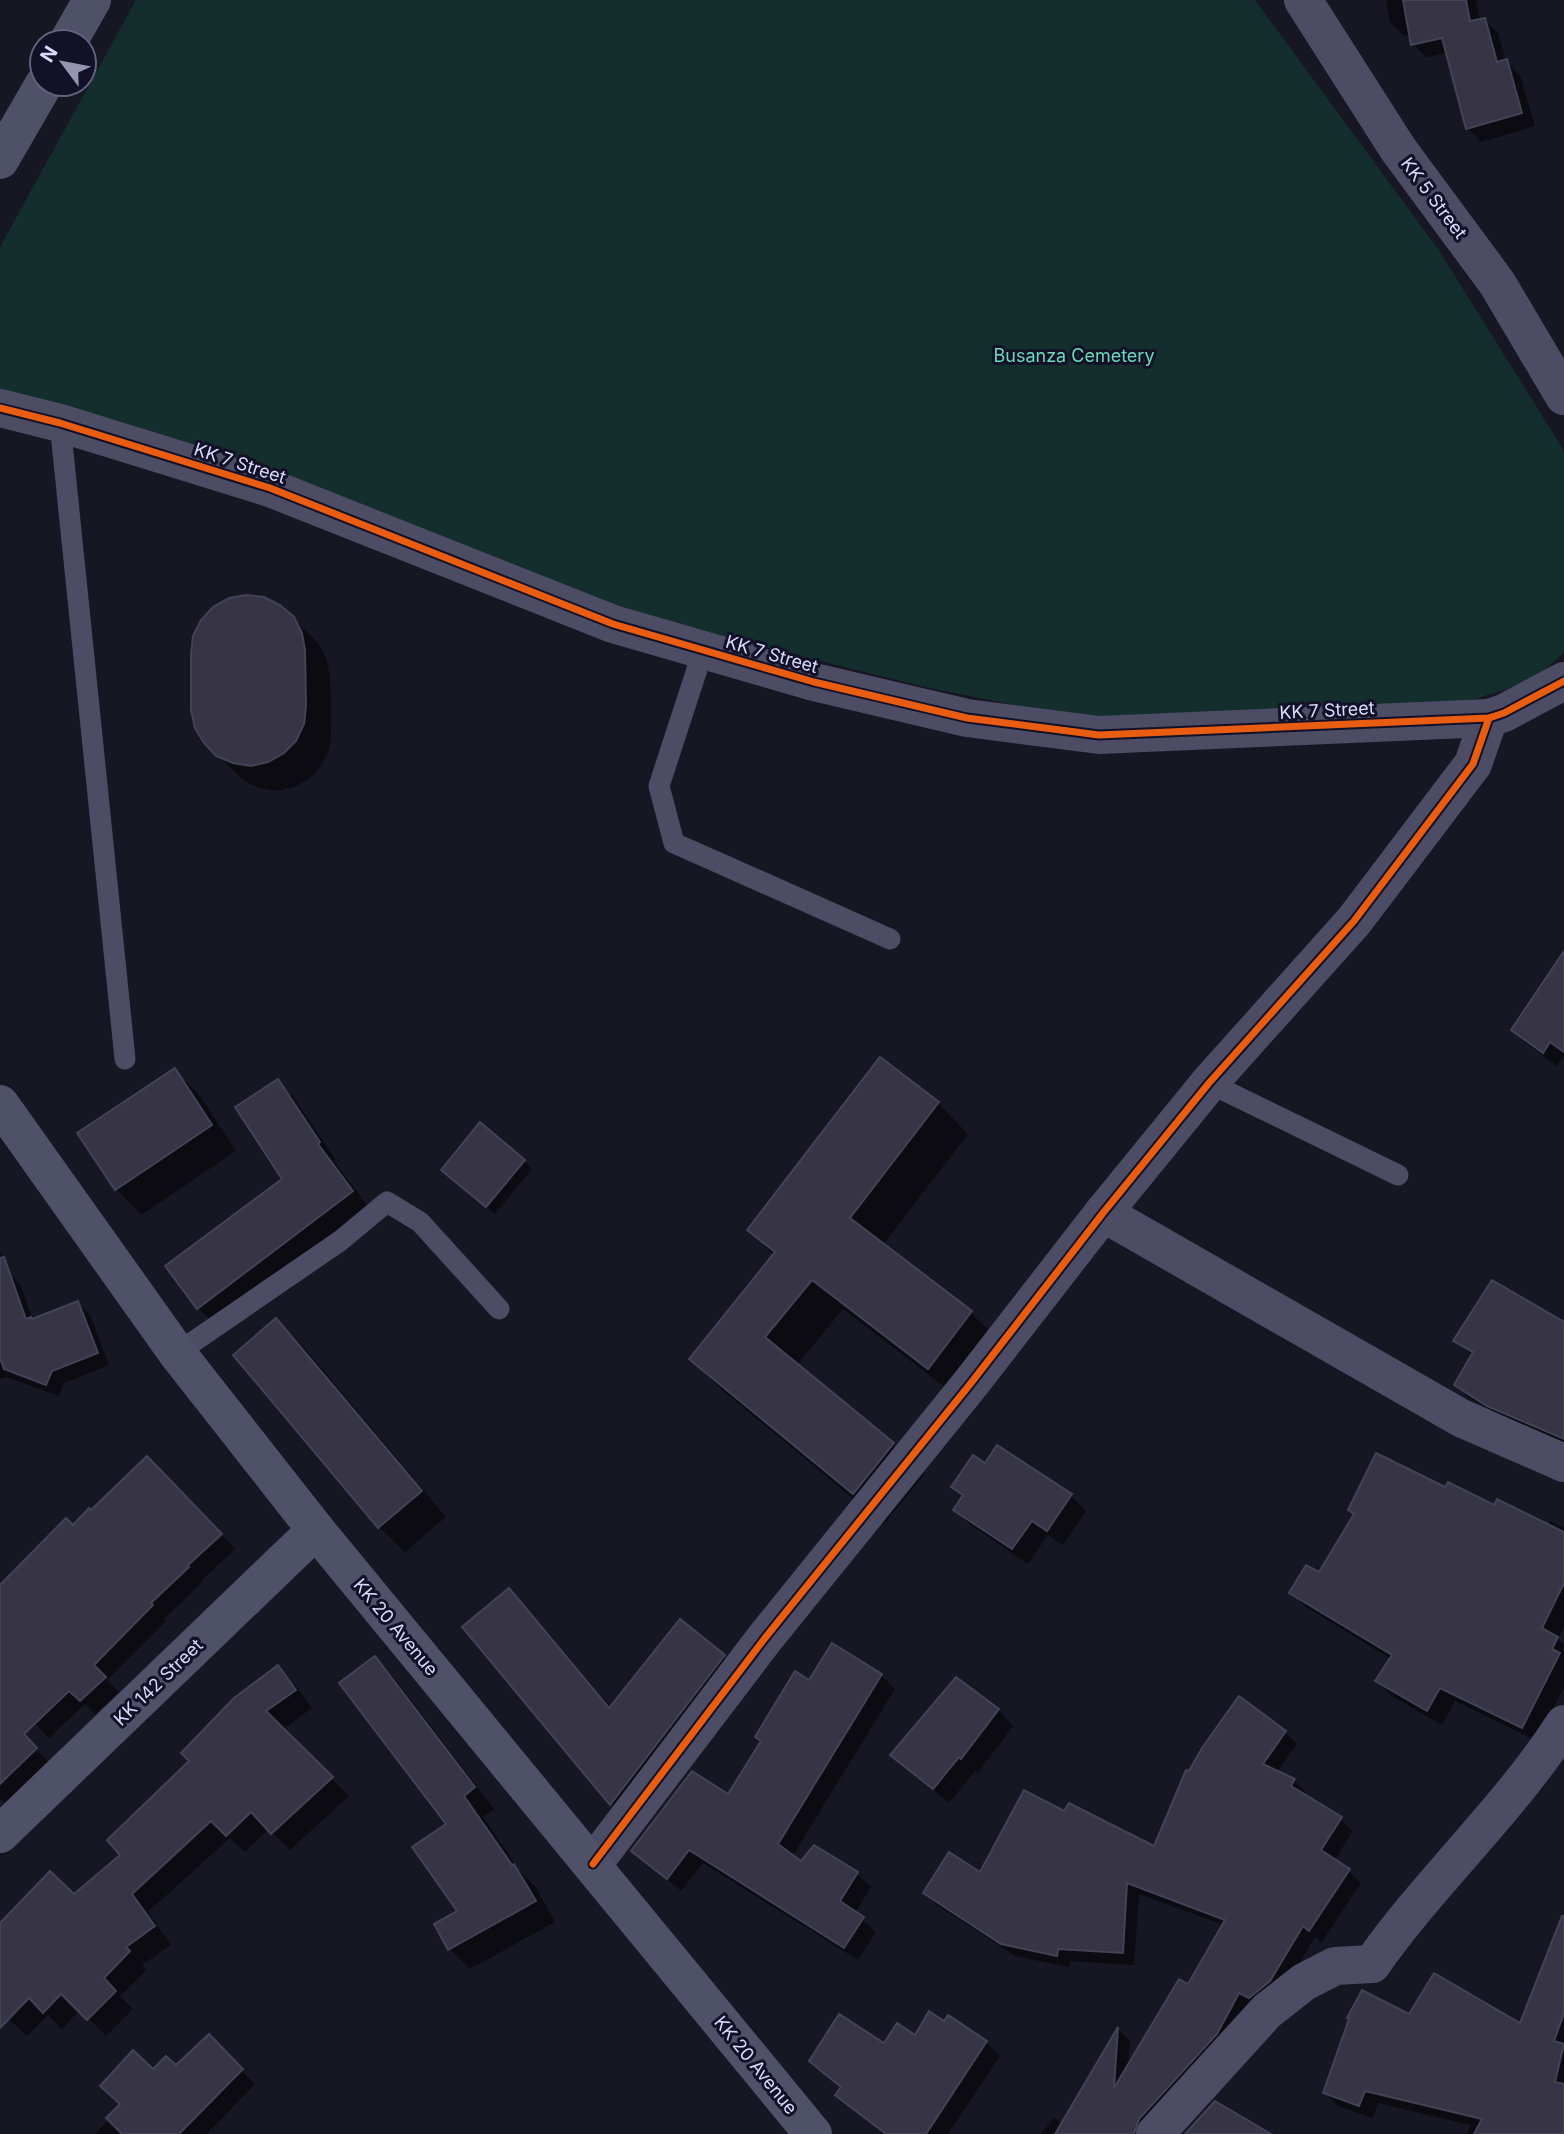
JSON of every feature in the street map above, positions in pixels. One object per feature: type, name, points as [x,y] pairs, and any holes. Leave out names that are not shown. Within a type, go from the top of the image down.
[{"type":"main road","points":[[76,28],[92,0]]},
{"type":"main road","points":[[0,160],[36,98]]},
{"type":"main road","name":"KK 20 Avenue","points":[[0,1104],[177,1353],[316,1530],[813,2134]]},
{"type":"main road","name":"KK 142 Street","points":[[0,1834],[316,1530]]},
{"type":"street","name":"KK 5 Street","points":[[1303,0],[1398,149],[1497,283],[1564,396]]},
{"type":"street","name":"KK 7 Street","points":[[0,408],[60,423],[270,488],[613,624],[814,682],[967,718],[1098,736],[1489,718],[1504,713],[1564,681]]},
{"type":"street","points":[[593,1864],[765,1638],[971,1383],[1103,1213],[1209,1083],[1354,920],[1474,764],[1489,718]]},
{"type":"street","points":[[1103,1213],[1461,1418],[1564,1463]]},
{"type":"street","points":[[1155,2134],[1268,2011],[1304,1982],[1335,1966],[1372,1964],[1398,1927],[1469,1847],[1564,1724]]},
{"type":"lane","points":[[60,423],[125,1059]]},
{"type":"lane","points":[[703,651],[659,786],[674,843],[890,939]]},
{"type":"lane","points":[[1209,1083],[1398,1175]]},
{"type":"lane","points":[[177,1353],[341,1241],[387,1202],[420,1222],[499,1309]]},
{"type":"green space","name":"Busanza Cemetery","points":[[136,0],[1255,0],[1438,249],[1564,451],[1564,652],[1533,681],[1465,702],[1083,719],[925,687],[518,586],[0,407],[0,247],[82,98],[98,98],[98,69]]},
{"type":"building","points":[[1403,0],[1466,0],[1470,21],[1485,18],[1497,62],[1507,59],[1522,113],[1466,129],[1442,38],[1411,45]]},
{"type":"building","points":[[246,595],[264,597],[280,605],[294,617],[302,633],[305,650],[304,724],[296,741],[284,753],[268,762],[251,766],[216,756],[195,728],[191,710],[193,636],[201,620],[213,607],[229,598]]},
{"type":"building","points":[[1564,951],[1564,1052],[1550,1042],[1543,1053],[1511,1030]]},
{"type":"building","points":[[880,1057],[939,1102],[850,1218],[972,1311],[928,1369],[812,1280],[765,1337],[894,1443],[853,1494],[689,1359],[775,1252],[747,1230]]},
{"type":"building","points":[[175,1068],[212,1125],[115,1190],[77,1133]]},
{"type":"building","points":[[278,1079],[320,1142],[318,1144],[353,1191],[197,1309],[165,1266],[282,1179],[235,1107]]},
{"type":"building","points":[[480,1122],[525,1160],[486,1207],[441,1170]]},
{"type":"building","points":[[4,1257],[26,1319],[78,1301],[98,1353],[52,1371],[46,1385],[4,1369],[0,1358],[0,1258]]},
{"type":"building","points":[[1492,1280],[1564,1322],[1564,1439],[1487,1406],[1454,1385],[1473,1352],[1453,1341]]},
{"type":"building","points":[[276,1318],[422,1491],[378,1528],[233,1355]]},
{"type":"building","points":[[997,1445],[1072,1494],[1047,1531],[1032,1521],[1012,1549],[953,1510],[963,1495],[951,1487],[973,1455],[985,1463]]},
{"type":"building","points":[[1376,1453],[1445,1487],[1448,1482],[1494,1505],[1497,1499],[1564,1532],[1564,1583],[1542,1628],[1558,1637],[1552,1649],[1560,1653],[1522,1728],[1440,1688],[1427,1711],[1375,1681],[1392,1655],[1289,1593],[1306,1565],[1319,1572],[1354,1514],[1348,1510]]},
{"type":"building","points":[[147,1456],[222,1534],[188,1565],[94,1665],[106,1677],[80,1701],[69,1691],[24,1734],[37,1748],[0,1784],[0,1585],[66,1518],[73,1525]]},
{"type":"building","points":[[509,1588],[609,1708],[680,1619],[725,1655],[610,1805],[462,1627]]},
{"type":"building","points":[[832,1643],[882,1674],[778,1844],[801,1861],[814,1845],[858,1872],[840,1901],[864,1917],[844,1948],[689,1850],[667,1879],[631,1851],[692,1771],[728,1794],[761,1741],[755,1737],[795,1671],[809,1680]]},
{"type":"building","points":[[375,1656],[475,1787],[464,1796],[512,1865],[514,1864],[536,1901],[448,1950],[434,1924],[457,1911],[412,1847],[446,1824],[339,1683]]},
{"type":"building","points":[[278,1665],[296,1690],[266,1711],[333,1777],[271,1834],[251,1812],[226,1836],[211,1821],[132,1894],[155,1926],[126,1947],[130,1951],[104,1978],[116,1991],[87,2020],[61,1994],[43,2013],[29,1998],[0,2028],[0,1923],[50,1871],[74,1894],[120,1855],[107,1840],[189,1761],[181,1753],[234,1698]]},
{"type":"building","points":[[956,1677],[999,1709],[961,1759],[959,1757],[933,1789],[890,1755]]},
{"type":"building","points":[[1239,1696],[1286,1731],[1263,1764],[1295,1779],[1291,1786],[1342,1817],[1321,1850],[1350,1869],[1309,1931],[1303,1926],[1270,1981],[1249,1998],[1239,1993],[1217,2034],[1139,2119],[1134,2134],[1055,2134],[1118,2027],[1114,2088],[1179,1979],[1188,1984],[1225,1920],[1127,1883],[1123,1953],[1058,1949],[1057,1956],[1001,1944],[923,1893],[949,1852],[980,1872],[1024,1790],[1064,1811],[1069,1803],[1154,1846],[1186,1770],[1189,1771]]},
{"type":"building","points":[[1562,1916],[1564,2013],[1554,2041],[1564,2044],[1555,2082],[1564,2084],[1564,2134],[1474,2134],[1482,2119],[1365,2091],[1359,2106],[1323,2093],[1349,2019],[1347,2018],[1362,1990],[1409,2014],[1434,1973],[1520,2023]]},
{"type":"building","points":[[929,2011],[944,2021],[948,2015],[987,2041],[926,2134],[886,2134],[835,2095],[841,2087],[809,2061],[839,2014],[884,2043],[897,2023],[915,2035]]},
{"type":"building","points":[[209,2034],[243,2069],[179,2134],[122,2134],[106,2118],[120,2104],[100,2086],[133,2050],[153,2069],[166,2056],[176,2065]]},
{"type":"building","points":[[1215,2101],[1271,2134],[1185,2134]]},
{"type":"cycle path","points":[[0,408],[60,423],[270,488],[613,624],[814,682],[967,718],[1099,735],[1489,718],[1504,713],[1564,681]]},
{"type":"cycle path","points":[[593,1864],[765,1638],[971,1383],[1103,1213],[1209,1083],[1354,921],[1473,764],[1489,718]]}]
